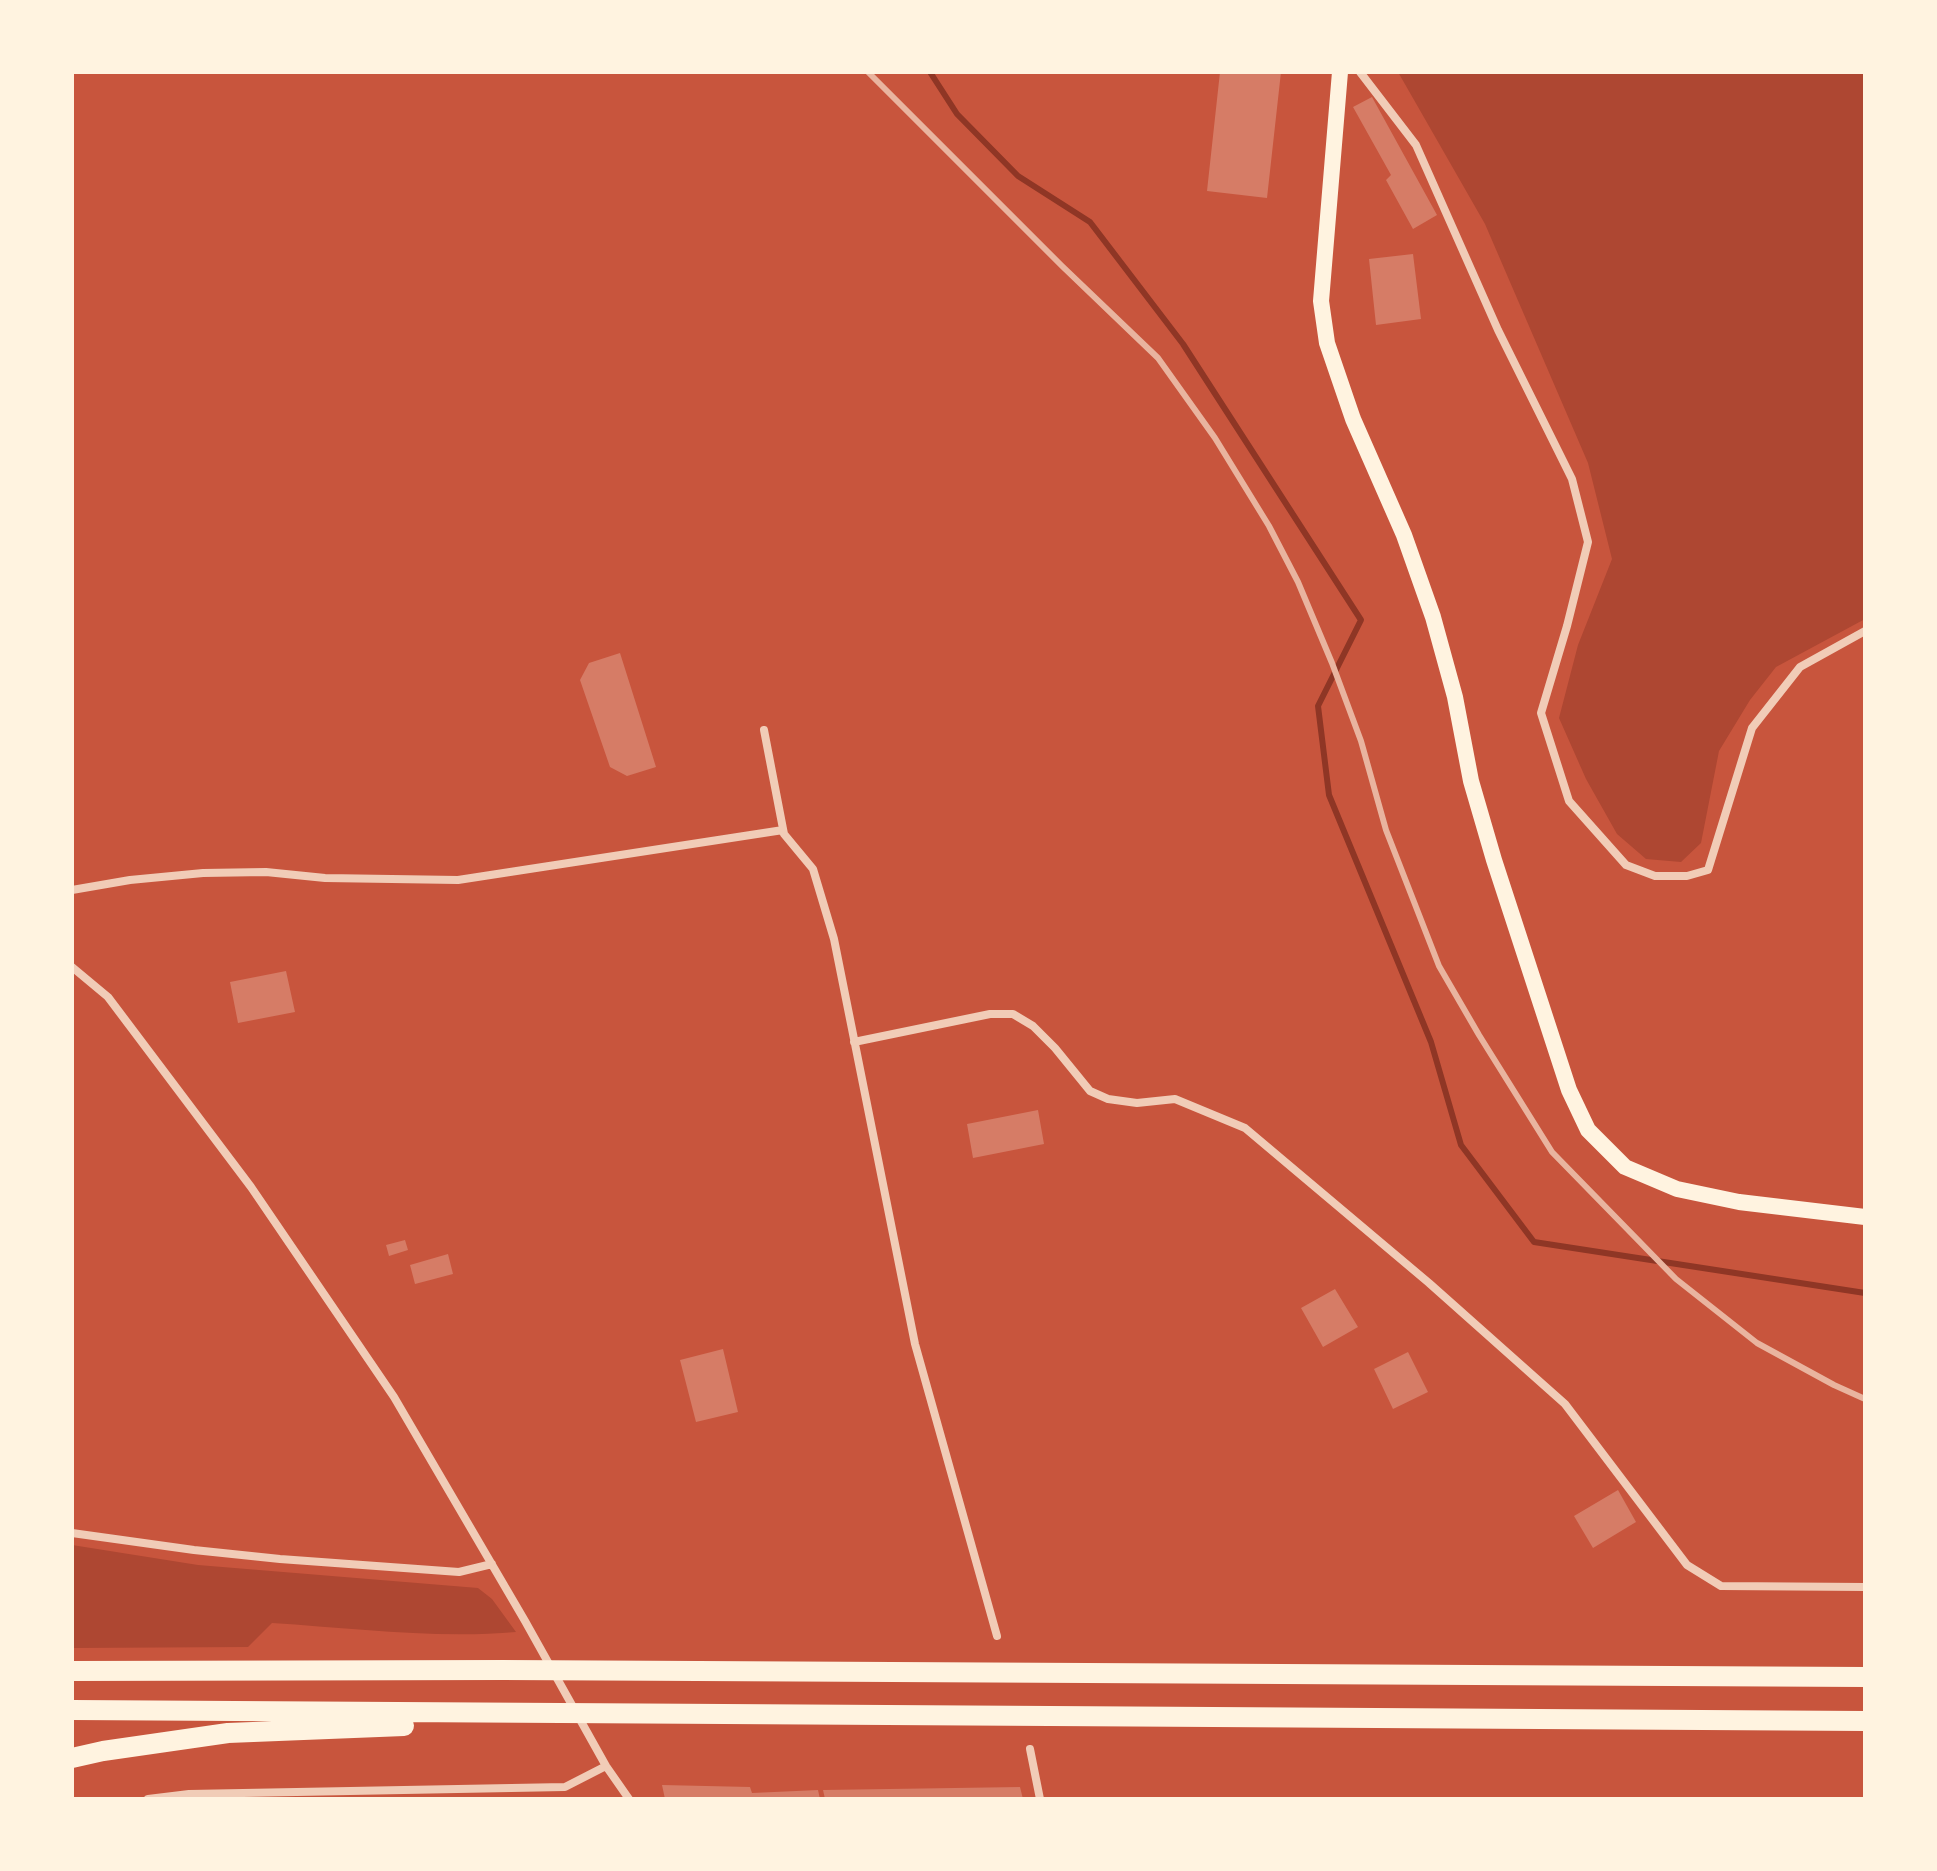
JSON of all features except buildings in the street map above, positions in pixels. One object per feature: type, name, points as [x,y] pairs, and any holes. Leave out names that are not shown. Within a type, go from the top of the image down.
[{"type":"highway","points":[[72,1671],[503,1670],[1865,1677]]},
{"type":"highway","points":[[72,1710],[1865,1721]]},
{"type":"highway","points":[[72,1758],[228,1733],[409,1726],[555,1715]]},
{"type":"main road","points":[[1340,72],[1321,301],[1327,343],[1353,419],[1404,535],[1433,617],[1455,697],[1471,781],[1569,1090],[1588,1130],[1625,1167],[1677,1189],[1739,1202],[1865,1217]]},
{"type":"street","points":[[1360,72],[1416,145],[1498,330],[1572,479],[1588,542],[1541,713],[1569,801],[1626,865],[1655,876],[1687,876],[1708,870],[1752,728],[1800,667],[1865,631]]},
{"type":"street","points":[[764,730],[783,830],[813,869],[834,939],[915,1344],[997,1636]]},
{"type":"street","points":[[72,890],[130,880],[218,873],[458,880],[783,830]]},
{"type":"street","points":[[72,967],[108,997],[251,1187],[394,1397],[606,1766],[629,1799]]},
{"type":"street","points":[[854,1042],[990,1014],[1013,1014],[1033,1026],[1090,1091],[1108,1099],[1137,1103],[1175,1099],[1245,1128],[1429,1283],[1565,1404],[1687,1565],[1721,1586],[1865,1587]]},
{"type":"street","points":[[72,1533],[280,1559],[459,1572],[492,1564]]},
{"type":"street","points":[[1030,1749],[1040,1799]]},
{"type":"street","points":[[148,1799],[189,1794],[565,1787],[606,1766]]},
{"type":"street","points":[[524,1787],[524,1799]]},
{"type":"shaded area","points":[[1398,72],[1865,72],[1865,619],[1776,667],[1750,700],[1719,751],[1701,843],[1681,862],[1646,859],[1617,834],[1586,779],[1559,718],[1578,645],[1612,559],[1588,463],[1485,224]]},
{"type":"shaded area","points":[[72,1545],[198,1565],[478,1588],[492,1599],[516,1632],[425,1634],[272,1623],[248,1647],[72,1648]]},
{"type":"waterway","points":[[930,72],[957,114],[1018,176],[1090,222],[1183,344],[1361,620],[1318,706],[1329,795],[1431,1042],[1461,1145],[1534,1242],[1865,1293]]},
{"type":"railway","points":[[868,72],[1158,358],[1215,438],[1269,526],[1298,582],[1361,741],[1386,830],[1439,966],[1552,1152],[1676,1279],[1757,1343],[1865,1399]]}]
